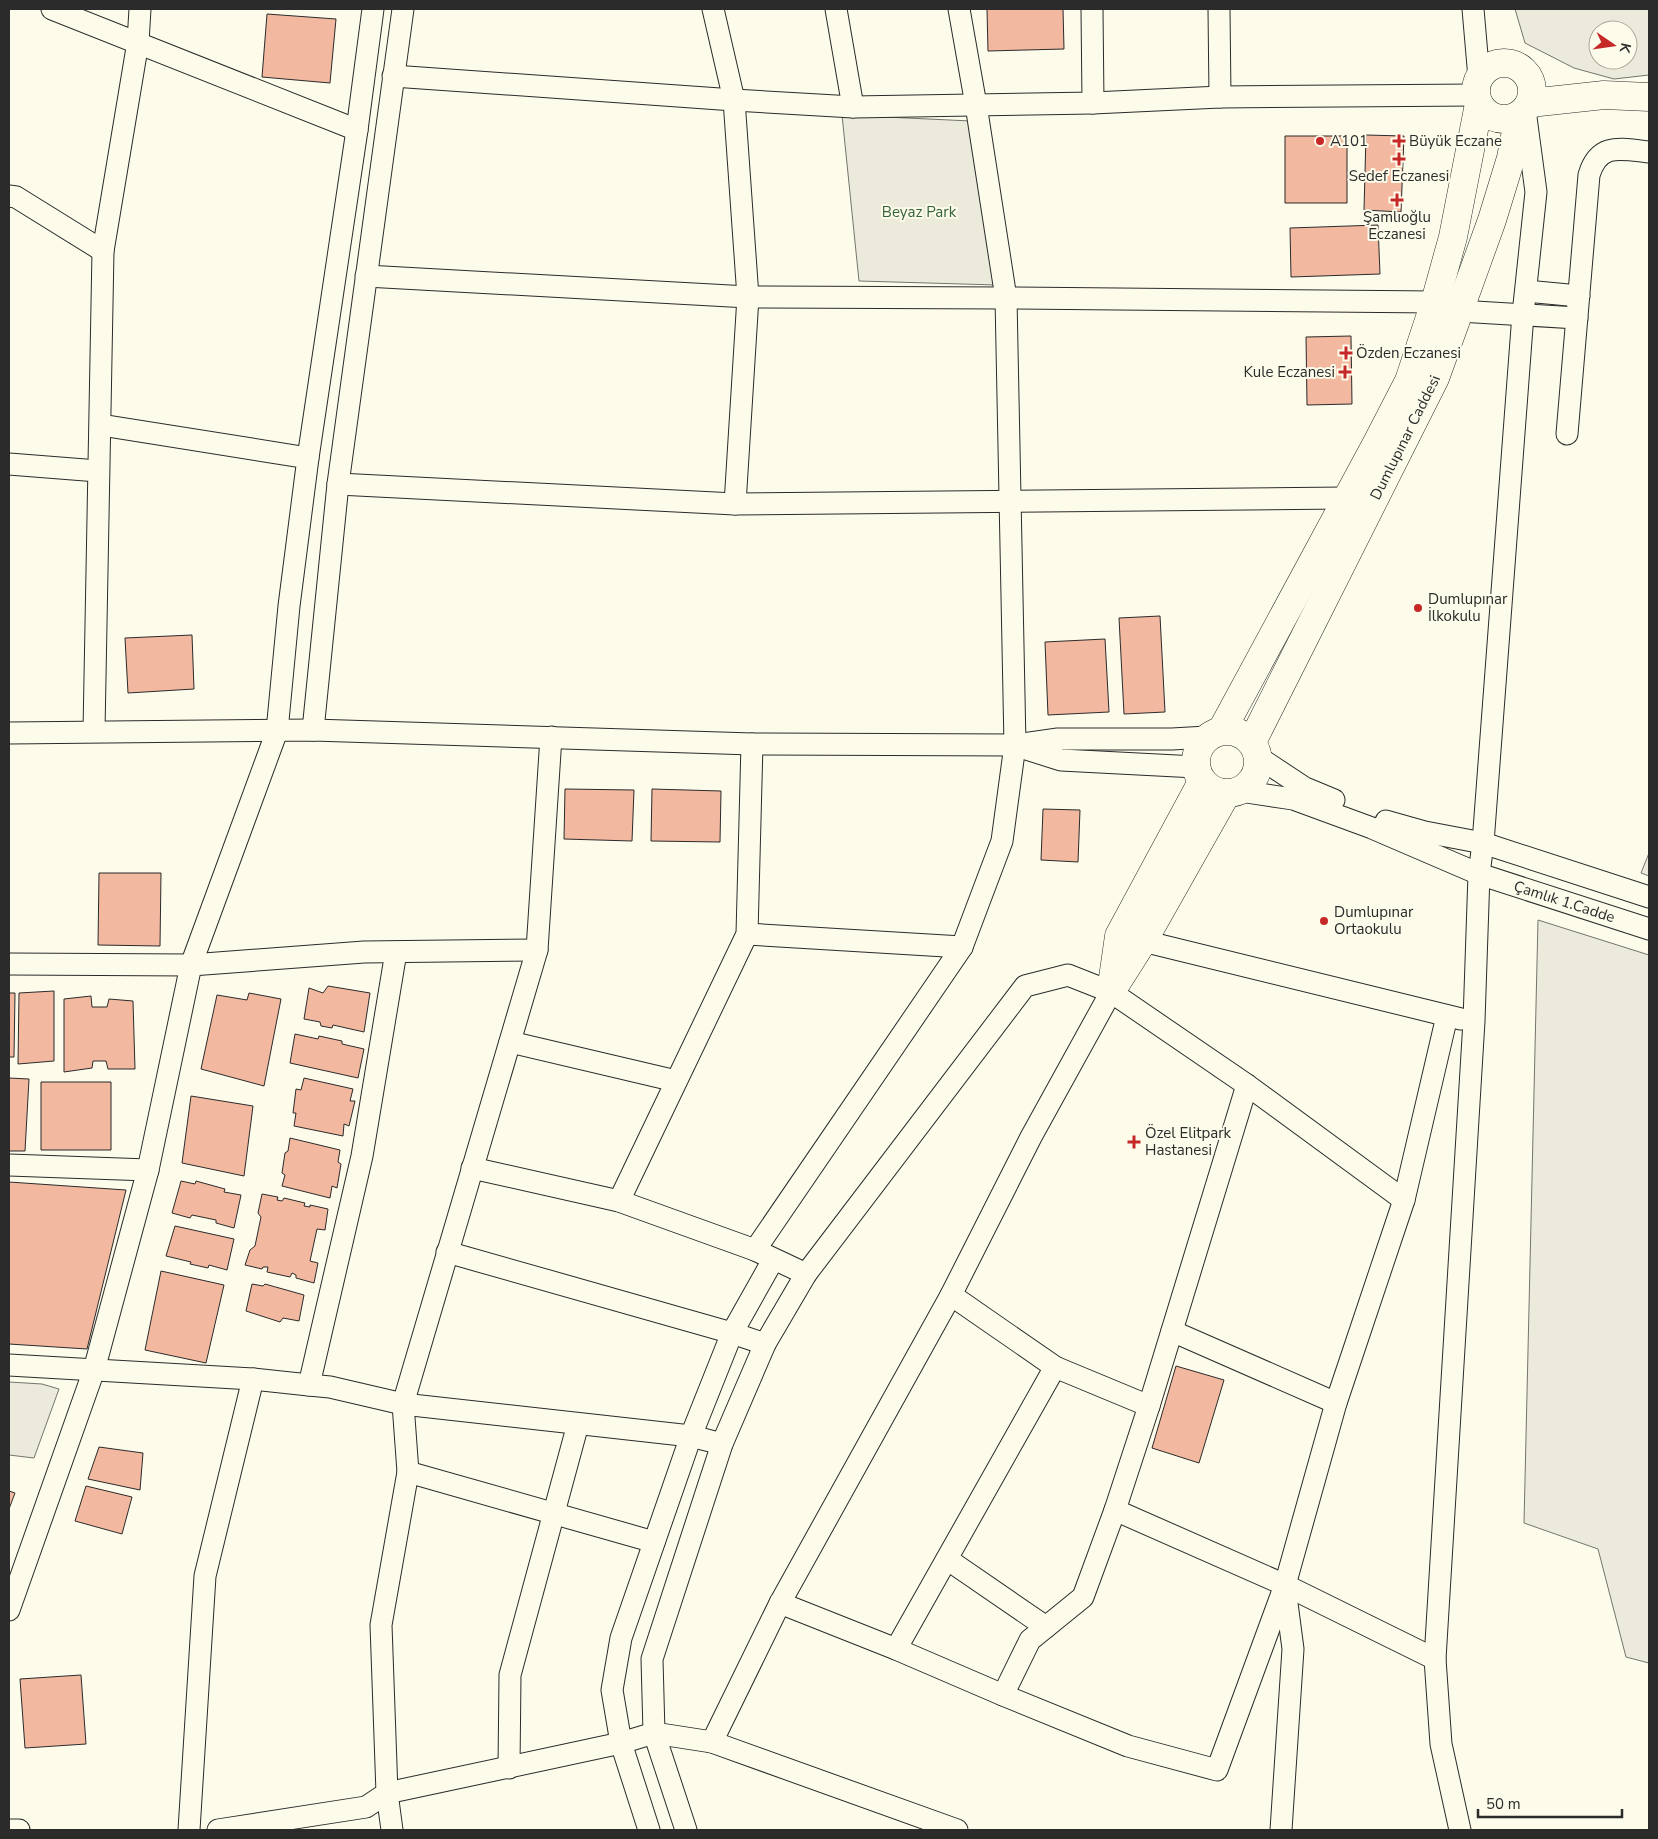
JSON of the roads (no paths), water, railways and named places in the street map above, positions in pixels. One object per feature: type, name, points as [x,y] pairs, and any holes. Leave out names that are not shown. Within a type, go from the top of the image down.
[{"type":"main road","points":[[1526,102],[1518,66],[1500,62],[1484,70],[1478,92],[1485,111],[1501,119],[1510,119],[1526,102],[1604,95],[1649,97]]},
{"type":"main road","name":"Dumlupınar Caddesi","points":[[1255,750],[1435,378],[1447,306],[1453,237],[1478,92]]},
{"type":"main road","name":"Dumlupınar Caddesi","points":[[1214,733],[1377,443],[1492,220],[1526,102]]},
{"type":"main road","points":[[1238,732],[1255,750],[1257,771],[1250,783],[1216,783],[1197,750],[1214,733],[1238,732]]},
{"type":"main road","points":[[1111,992],[1143,941],[1216,783]]},
{"type":"main road","points":[[1111,992],[1119,936],[1216,783]]},
{"type":"street","points":[[52,9],[357,130]]},
{"type":"street","points":[[94,731],[103,251],[138,42],[140,9]]},
{"type":"street","points":[[9,1610],[94,1370],[148,1170],[191,965],[276,731],[289,606],[308,458],[357,130],[373,9]]},
{"type":"street","points":[[313,730],[338,484],[393,76],[404,9]]},
{"type":"street","points":[[713,9],[734,100],[748,297],[735,504]]},
{"type":"street","points":[[836,9],[853,107]]},
{"type":"street","points":[[755,1250],[962,948],[1002,840],[1015,745],[1006,298],[959,9]]},
{"type":"street","points":[[1092,9],[1093,103]]},
{"type":"street","points":[[1220,9],[1220,97]]},
{"type":"street","points":[[393,76],[853,107],[1093,103],[1220,97],[1478,92],[1473,9]]},
{"type":"street","points":[[1460,1830],[1441,1744],[1435,1659],[1474,1021],[1479,874],[1483,843],[1523,314],[1536,192],[1526,102]]},
{"type":"street","points":[[1567,434],[1591,168],[1601,155],[1608,150],[1617,148],[1649,152]]},
{"type":"street","points":[[9,196],[16,197],[103,251]]},
{"type":"street","points":[[366,276],[748,297],[1006,298],[1447,306],[1577,318]]},
{"type":"street","points":[[1526,291],[1579,296]]},
{"type":"street","points":[[101,425],[308,458]]},
{"type":"street","points":[[9,464],[98,471]]},
{"type":"street","points":[[338,484],[735,504],[1346,498]]},
{"type":"street","points":[[9,733],[313,730],[752,744],[1015,745],[1058,739],[1172,738],[1214,733]]},
{"type":"street","points":[[392,1830],[387,1793],[381,1625],[408,1472],[403,1404],[537,950],[551,737]]},
{"type":"street","points":[[619,1201],[747,934],[752,744]]},
{"type":"street","name":"Çamlık 1.Cadde","points":[[1015,745],[1061,760],[1216,783],[1294,799],[1372,828],[1479,874],[1649,929]]},
{"type":"street","points":[[1255,750],[1305,788],[1390,823],[1483,843],[1649,897]]},
{"type":"street","points":[[747,934],[962,948]]},
{"type":"street","points":[[1143,941],[1474,1021]]},
{"type":"street","points":[[9,964],[191,965],[364,952],[537,950]]},
{"type":"street","points":[[309,1385],[362,1156],[396,952]]},
{"type":"street","points":[[686,1830],[654,1733],[652,1659],[722,1444],[765,1344],[806,1274],[1025,986],[1068,975],[1111,992],[1248,1085],[1404,1200]]},
{"type":"street","points":[[712,1742],[780,1603],[951,1296],[1031,1137],[1111,992]]},
{"type":"street","points":[[780,1603],[896,1649],[1128,1746],[1218,1770],[1285,1586],[1336,1403],[1404,1200],[1447,1016]]},
{"type":"street","points":[[510,1042],[676,1081]]},
{"type":"street","points":[[1003,1695],[1030,1640],[1083,1597],[1115,1510],[1149,1406],[1248,1085]]},
{"type":"street","points":[[9,1165],[148,1170]]},
{"type":"street","points":[[472,1168],[619,1201],[755,1250],[806,1274]]},
{"type":"street","points":[[447,1252],[765,1344]]},
{"type":"street","points":[[649,1830],[621,1743],[612,1690],[621,1638],[691,1436],[732,1333],[773,1260]]},
{"type":"street","points":[[951,1296],[1055,1367],[1149,1406]]},
{"type":"street","points":[[1172,1331],[1336,1403]]},
{"type":"street","points":[[9,1365],[253,1379],[330,1387],[403,1404],[691,1436],[722,1444]]},
{"type":"street","points":[[896,1649],[1055,1367]]},
{"type":"street","points":[[189,1830],[205,1576],[253,1379]]},
{"type":"street","points":[[509,1768],[510,1675],[578,1424]]},
{"type":"street","points":[[408,1472],[654,1542]]},
{"type":"street","points":[[1115,1510],[1285,1586],[1435,1659]]},
{"type":"street","points":[[947,1559],[1046,1628]]},
{"type":"street","points":[[1281,1830],[1293,1649],[1285,1586]]},
{"type":"street","points":[[218,1830],[366,1807],[387,1793],[621,1743],[654,1733],[712,1742],[957,1830]]},
{"type":"street","points":[[9,1830],[18,1830]]},
{"type":"place","name":"A101","points":[[1320,141]]},
{"type":"place","name":"Büyük Eczane","points":[[1399,141]]},
{"type":"place","name":"Sedef Eczanesi","points":[[1399,159]]},
{"type":"place","name":"Şamlıoğlu Eczanesi","points":[[1397,200]]},
{"type":"place","name":"Özden Eczanesi","points":[[1346,353]]},
{"type":"place","name":"Kule Eczanesi","points":[[1345,372]]},
{"type":"place","name":"Dumlupınar İlkokulu","points":[[1418,608]]},
{"type":"place","name":"Dumlupınar Ortaokulu","points":[[1324,921]]},
{"type":"place","name":"Özel Elitpark Hastanesi","points":[[1134,1142]]},
{"type":"park label","name":"Beyaz Park","points":[[919,212]]}]
